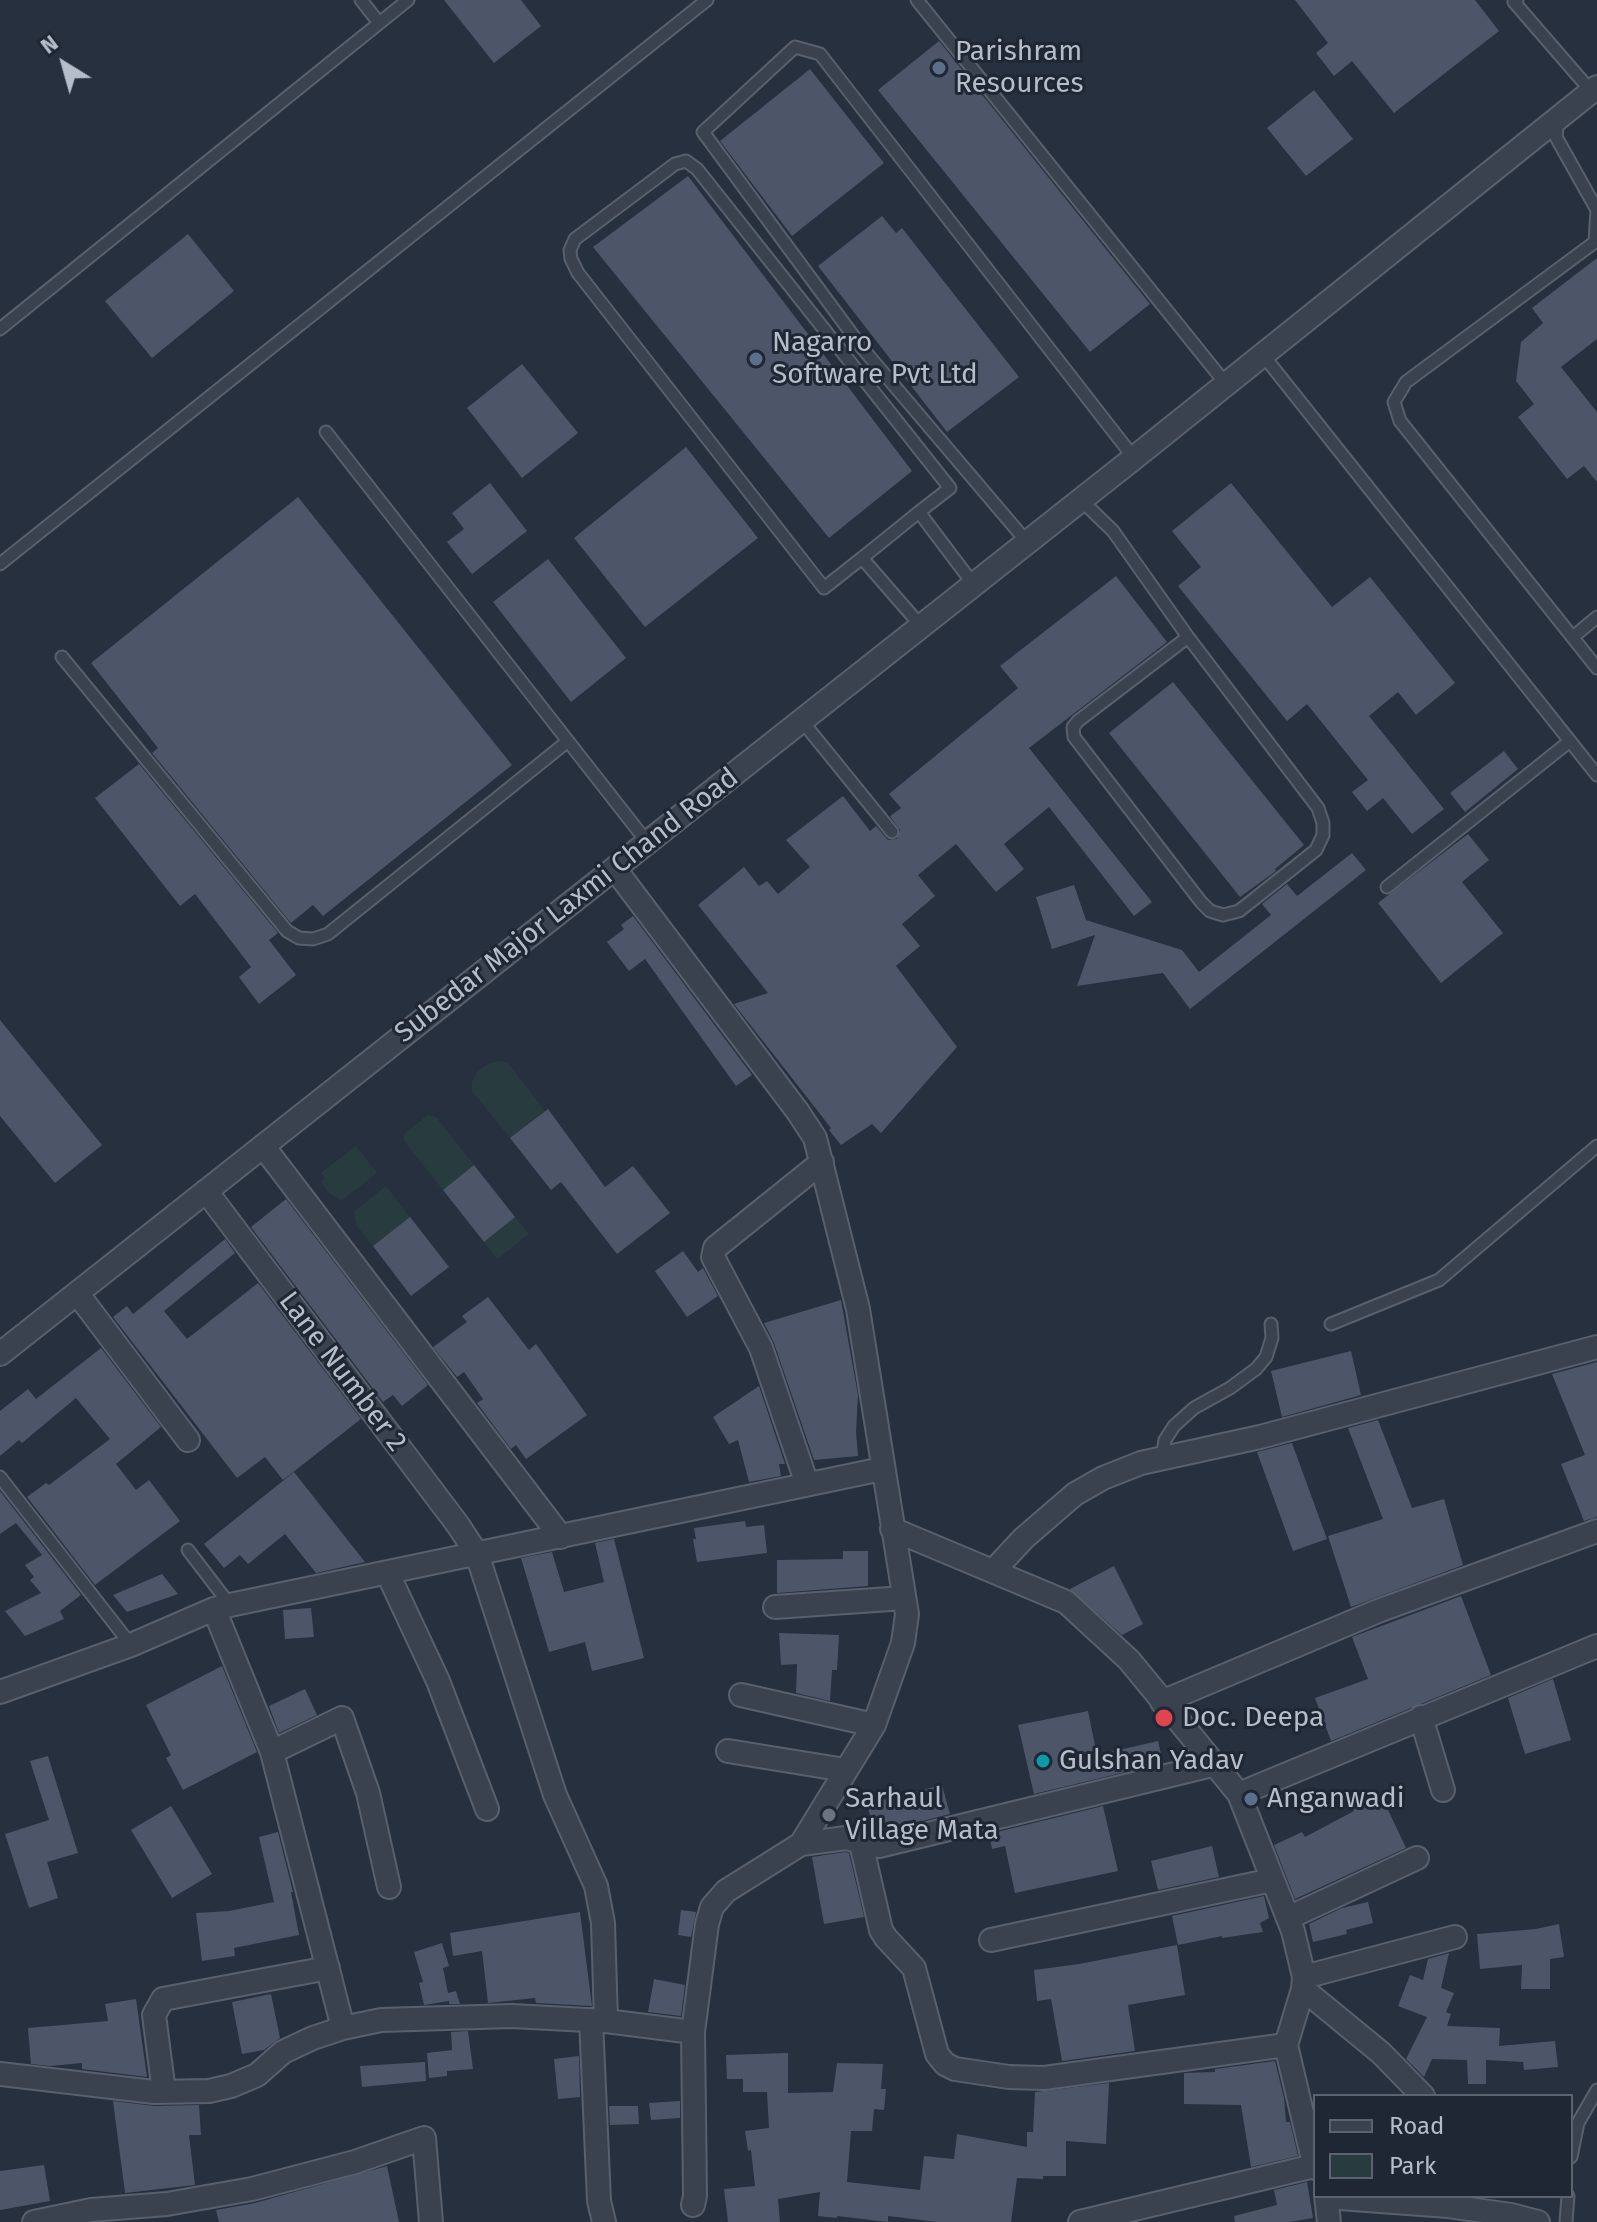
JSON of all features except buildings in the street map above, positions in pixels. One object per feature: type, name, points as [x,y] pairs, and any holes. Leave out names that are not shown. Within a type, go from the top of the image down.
[{"type":"street","name":"Subedar Major Laxmi Chand Road","points":[[0,1354],[974,585],[1594,89]]},
{"type":"street","points":[[615,869],[815,1138],[858,1309],[907,1614],[903,1643],[874,1725],[801,1844]]},
{"type":"street","points":[[263,1146],[561,1537]]},
{"type":"street","points":[[807,1484],[761,1348],[713,1257],[715,1248],[822,1162]]},
{"type":"street","name":"Lane Number 2","points":[[206,1191],[477,1554],[555,1795],[596,1886],[603,1923],[598,2021],[599,2201],[604,2222]]},
{"type":"street","points":[[77,1293],[188,1440]]},
{"type":"street","points":[[994,1570],[1024,1538],[1075,1494],[1103,1478],[1162,1458],[1260,1437],[1597,1347]]},
{"type":"street","points":[[0,1692],[131,1645],[222,1607],[882,1469]]},
{"type":"street","points":[[892,1529],[1066,1602],[1129,1660],[1239,1794],[1288,1918],[1303,1983],[1286,2045],[1313,2163]]},
{"type":"street","points":[[1162,1702],[1378,1611],[1597,1531]]},
{"type":"street","points":[[388,1574],[438,1681],[487,1809]]},
{"type":"street","points":[[775,1607],[904,1598]]},
{"type":"street","points":[[222,1607],[272,1752],[343,2028]]},
{"type":"street","points":[[1239,1794],[1597,1646]]},
{"type":"street","points":[[741,1695],[874,1725]]},
{"type":"street","points":[[1421,1717],[1443,1790]]},
{"type":"street","points":[[272,1752],[342,1718],[375,1816],[389,1887]]},
{"type":"street","points":[[728,1751],[845,1770]]},
{"type":"street","points":[[693,2205],[693,2032],[707,1924],[712,1907],[726,1891],[801,1844],[846,1838],[879,1846],[911,1840],[1216,1764]]},
{"type":"street","points":[[861,1843],[881,1930],[914,1968],[937,2054],[945,2064],[955,2069],[1009,2077],[1044,2078],[1286,2045]]},
{"type":"street","points":[[1288,1918],[1417,1858]]},
{"type":"street","points":[[991,1940],[1272,1880]]},
{"type":"street","points":[[1303,1983],[1455,1937]]},
{"type":"street","points":[[164,2092],[154,2015],[163,1999],[328,1968]]},
{"type":"street","points":[[1303,1983],[1381,2053],[1421,2094]]},
{"type":"street","points":[[0,2074],[164,2092],[209,2091],[257,2075],[283,2052],[313,2038],[381,2020],[512,2016],[598,2021],[693,2032]]},
{"type":"street","points":[[34,2222],[62,2214],[167,2204],[252,2189],[355,2162],[424,2138],[431,2222]]},
{"type":"street","points":[[1080,2222],[1313,2167]]},
{"type":"street","points":[[1326,2198],[1329,2222]]},
{"type":"street","points":[[1375,2198],[1449,2201],[1538,2222]]},
{"type":"lane","points":[[361,0],[379,23]]},
{"type":"lane","points":[[0,329],[408,0]]},
{"type":"lane","points":[[0,564],[707,0]]},
{"type":"lane","points":[[917,0],[1226,384]]},
{"type":"lane","points":[[1515,1],[1594,89]]},
{"type":"lane","points":[[1027,542],[863,349],[703,132],[795,47],[820,54],[1134,458]]},
{"type":"lane","points":[[1558,118],[1556,137],[1597,210],[1596,242],[1406,382],[1394,402],[1400,421],[1597,668]]},
{"type":"lane","points":[[686,161],[697,169],[950,488],[862,558],[824,588],[578,273],[571,259],[570,250],[575,239],[675,164],[686,161]]},
{"type":"lane","points":[[1263,355],[1597,775]]},
{"type":"lane","points":[[326,432],[647,842]]},
{"type":"lane","points":[[1081,500],[1113,531],[1188,637],[1318,808],[1323,835],[1316,850],[1239,911],[1223,915],[1210,911],[1201,902],[1074,737],[1073,727],[1078,721],[1188,637]]},
{"type":"lane","points":[[919,512],[974,585]]},
{"type":"lane","points":[[862,558],[921,626]]},
{"type":"lane","points":[[1573,637],[1597,617]]},
{"type":"lane","points":[[62,657],[287,931],[299,938],[313,939],[328,934],[568,741]]},
{"type":"lane","points":[[802,721],[892,832]]},
{"type":"lane","points":[[1387,887],[1570,741]]},
{"type":"lane","points":[[1331,1324],[1439,1280],[1597,1146]]},
{"type":"lane","points":[[1162,1458],[1165,1440],[1174,1426],[1194,1408],[1247,1375],[1266,1357],[1272,1338],[1271,1324]]},
{"type":"lane","points":[[0,1477],[131,1645]]},
{"type":"lane","points":[[188,1550],[222,1607]]},
{"type":"lane","points":[[1573,2147],[1578,2123],[1597,2090]]},
{"type":"lane","points":[[1566,2222],[1568,2198]]},
{"type":"green space","points":[[490,1063],[508,1063],[545,1111],[510,1138],[472,1091],[477,1072]]},
{"type":"green space","points":[[428,1115],[436,1117],[474,1165],[443,1190],[404,1141],[404,1134]]},
{"type":"green space","points":[[356,1146],[377,1173],[342,1200],[330,1194],[321,1182],[325,1178],[321,1173]]},
{"type":"green space","points":[[386,1186],[410,1217],[373,1246],[356,1225],[354,1212]]},
{"type":"green space","points":[[515,1217],[529,1234],[497,1259],[484,1242]]},
{"type":"place","name":"Parishram Resources","points":[[939,68]]},
{"type":"place","name":"Nagarro Software Pvt Ltd","points":[[756,359]]},
{"type":"place","name":"Doc. Deepa","points":[[1164,1718]]},
{"type":"place","name":"Gulshan Yadav","points":[[1043,1761]]},
{"type":"place","name":"Anganwadi","points":[[1251,1799]]},
{"type":"place","name":"Sarhaul Village Mata","points":[[829,1815]]}]
